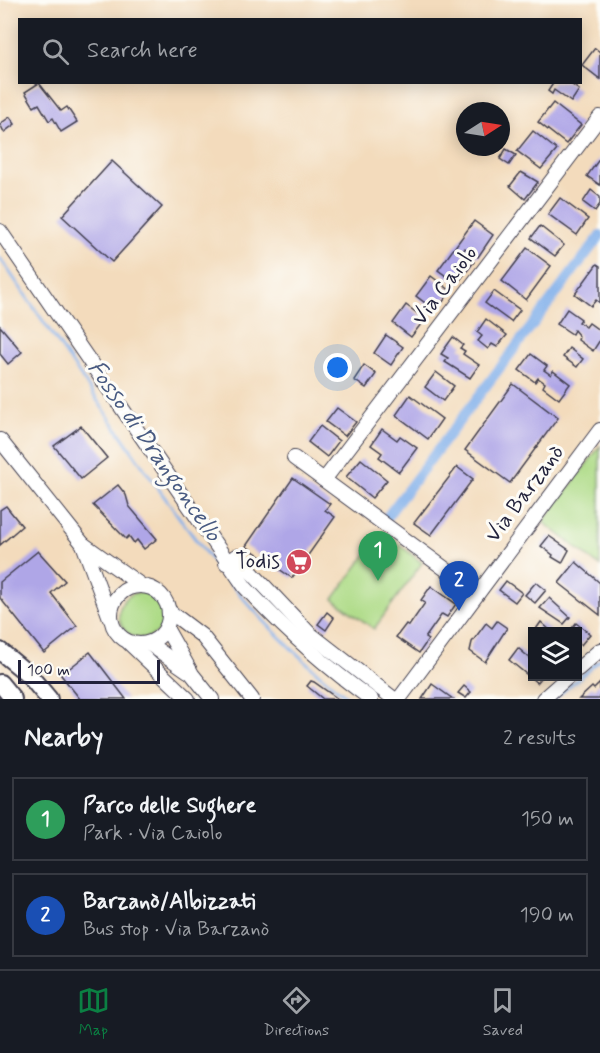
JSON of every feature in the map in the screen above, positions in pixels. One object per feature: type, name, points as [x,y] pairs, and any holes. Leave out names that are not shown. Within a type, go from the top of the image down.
[{"type":"main road","points":[[0,651],[28,674],[47,696]]},
{"type":"main road","points":[[0,683],[13,699]]},
{"type":"street","name":"Via Caiolo","points":[[324,480],[600,117]]},
{"type":"street","points":[[0,231],[226,562],[289,634],[333,672],[371,699]]},
{"type":"street","name":"Via Barzanò","points":[[399,699],[600,430]]},
{"type":"street","points":[[0,440],[83,544],[142,586],[160,594],[169,611],[202,636],[252,699]]},
{"type":"street","points":[[294,458],[478,593]]},
{"type":"street","points":[[83,544],[112,622],[121,637],[188,699]]},
{"type":"street","points":[[226,562],[236,556],[309,633],[394,699]]},
{"type":"street","points":[[112,622],[113,604],[118,596],[124,590],[142,586]]},
{"type":"street","points":[[148,643],[162,635],[166,628],[169,611]]},
{"type":"street","points":[[166,628],[192,674],[212,699]]},
{"type":"street","points":[[128,642],[148,643],[192,674]]},
{"type":"street","points":[[582,666],[600,650]]},
{"type":"street","points":[[543,699],[563,681]]},
{"type":"green space","points":[[600,446],[600,566],[543,522]]},
{"type":"green space","points":[[383,531],[422,563],[374,629],[333,599]]},
{"type":"green space","points":[[142,592],[158,599],[165,615],[158,631],[142,638],[126,631],[119,615],[126,599]]},
{"type":"building","points":[[595,48],[600,52],[600,79],[582,65]]},
{"type":"building","points":[[40,84],[61,111],[67,107],[77,122],[61,132],[53,118],[49,121],[39,104],[34,107],[25,92]]},
{"type":"building","points":[[553,84],[571,84],[579,90],[571,102],[554,90],[552,94],[548,91]]},
{"type":"building","points":[[553,103],[581,125],[566,144],[538,122]]},
{"type":"building","points":[[10,117],[15,124],[4,132],[0,124]]},
{"type":"building","points":[[533,131],[557,150],[541,169],[517,151]]},
{"type":"building","points":[[510,151],[516,155],[509,165],[500,159],[502,156],[510,156]]},
{"type":"building","points":[[600,158],[600,185],[587,176]]},
{"type":"building","points":[[112,161],[162,207],[112,262],[62,216]]},
{"type":"building","points":[[521,172],[538,182],[525,199],[510,186]]},
{"type":"building","points":[[591,190],[600,197],[600,204],[595,211],[583,202]]},
{"type":"building","points":[[560,198],[588,219],[577,235],[548,214]]},
{"type":"building","points":[[474,221],[493,235],[478,257],[465,248],[462,253],[474,262],[457,284],[438,270]]},
{"type":"building","points":[[540,226],[564,245],[555,256],[531,238]]},
{"type":"building","points":[[527,248],[551,266],[526,300],[502,281]]},
{"type":"building","points":[[597,264],[600,266],[600,303],[596,300],[591,306],[575,294]]},
{"type":"building","points":[[431,276],[451,291],[436,311],[416,296]]},
{"type":"building","points":[[494,291],[520,310],[511,322],[485,303]]},
{"type":"building","points":[[406,305],[425,319],[411,337],[393,323]]},
{"type":"building","points":[[567,309],[581,319],[579,322],[586,327],[589,323],[600,331],[600,340],[593,351],[578,340],[579,336],[574,330],[572,334],[557,324]]},
{"type":"building","points":[[486,319],[507,335],[497,347],[492,344],[488,349],[478,341],[482,336],[477,332]]},
{"type":"building","points":[[0,326],[22,352],[8,364],[0,354]]},
{"type":"building","points":[[386,335],[403,347],[391,365],[374,353]]},
{"type":"building","points":[[453,337],[463,345],[460,348],[465,351],[463,354],[479,365],[470,378],[445,362],[448,358],[441,354]]},
{"type":"building","points":[[569,348],[583,359],[577,367],[563,357]]},
{"type":"building","points":[[531,354],[547,366],[544,370],[551,375],[553,371],[570,384],[559,399],[543,387],[545,383],[538,378],[535,382],[519,370]]},
{"type":"building","points":[[364,365],[376,374],[366,388],[354,380]]},
{"type":"building","points":[[436,372],[454,386],[443,401],[425,387]]},
{"type":"building","points":[[513,384],[558,418],[510,483],[465,450]]},
{"type":"building","points":[[410,395],[442,419],[428,439],[396,415]]},
{"type":"building","points":[[337,408],[356,422],[345,436],[326,422]]},
{"type":"building","points":[[81,426],[107,458],[81,479],[54,446]]},
{"type":"building","points":[[320,426],[339,441],[327,457],[308,442]]},
{"type":"building","points":[[382,429],[397,440],[400,436],[417,448],[399,472],[379,457],[382,453],[371,445]]},
{"type":"building","points":[[361,459],[387,480],[372,498],[346,477]]},
{"type":"building","points":[[457,467],[473,479],[431,535],[414,523]]},
{"type":"building","points":[[293,478],[330,504],[325,510],[335,517],[292,578],[246,546]]},
{"type":"building","points":[[118,485],[126,495],[129,506],[157,539],[144,549],[137,540],[134,543],[129,536],[126,539],[93,505]]},
{"type":"building","points":[[6,506],[22,526],[0,545],[0,510]]},
{"type":"building","points":[[549,536],[569,550],[562,563],[541,546]]},
{"type":"building","points":[[38,551],[65,581],[51,593],[77,626],[44,653],[0,598],[0,582]]},
{"type":"building","points":[[576,562],[600,583],[600,615],[559,583]]},
{"type":"building","points":[[506,581],[522,593],[515,602],[499,590]]},
{"type":"building","points":[[536,582],[546,590],[535,603],[525,595]]},
{"type":"building","points":[[431,586],[456,604],[447,617],[442,614],[425,638],[428,640],[419,653],[396,637],[406,624],[409,626],[425,603],[421,600]]},
{"type":"building","points":[[549,598],[570,617],[564,624],[540,608]]},
{"type":"building","points":[[327,612],[334,618],[326,630],[318,624]]},
{"type":"building","points":[[497,621],[507,628],[485,662],[470,651],[472,642],[486,623],[492,628]]},
{"type":"building","points":[[582,628],[590,634],[582,644]]},
{"type":"building","points":[[518,648],[528,657],[528,676],[509,660]]},
{"type":"building","points":[[90,652],[126,699],[80,699],[61,675]]},
{"type":"building","points":[[311,681],[338,699],[323,699],[307,686]]},
{"type":"building","points":[[600,683],[600,699],[579,699],[592,687],[594,689]]},
{"type":"building","points":[[432,684],[453,699],[422,699]]},
{"type":"building","points":[[464,686],[471,692],[466,698],[458,693]]},
{"type":"waterway","points":[[386,518],[600,236]]},
{"type":"waterway","name":"Fosso di Drangoncello","points":[[0,258],[146,472],[198,543],[253,609],[283,640],[350,699]]},
{"type":"waterway","name":"Fosso di Drangoncello","points":[[554,699],[600,660]]},
{"type":"place","name":"Todis","points":[[299,562]]},
{"type":"place","name":"Parco delle Sughere","points":[[378,581]]},
{"type":"place","name":"Barzanò/Albizzati","points":[[459,611]]}]
